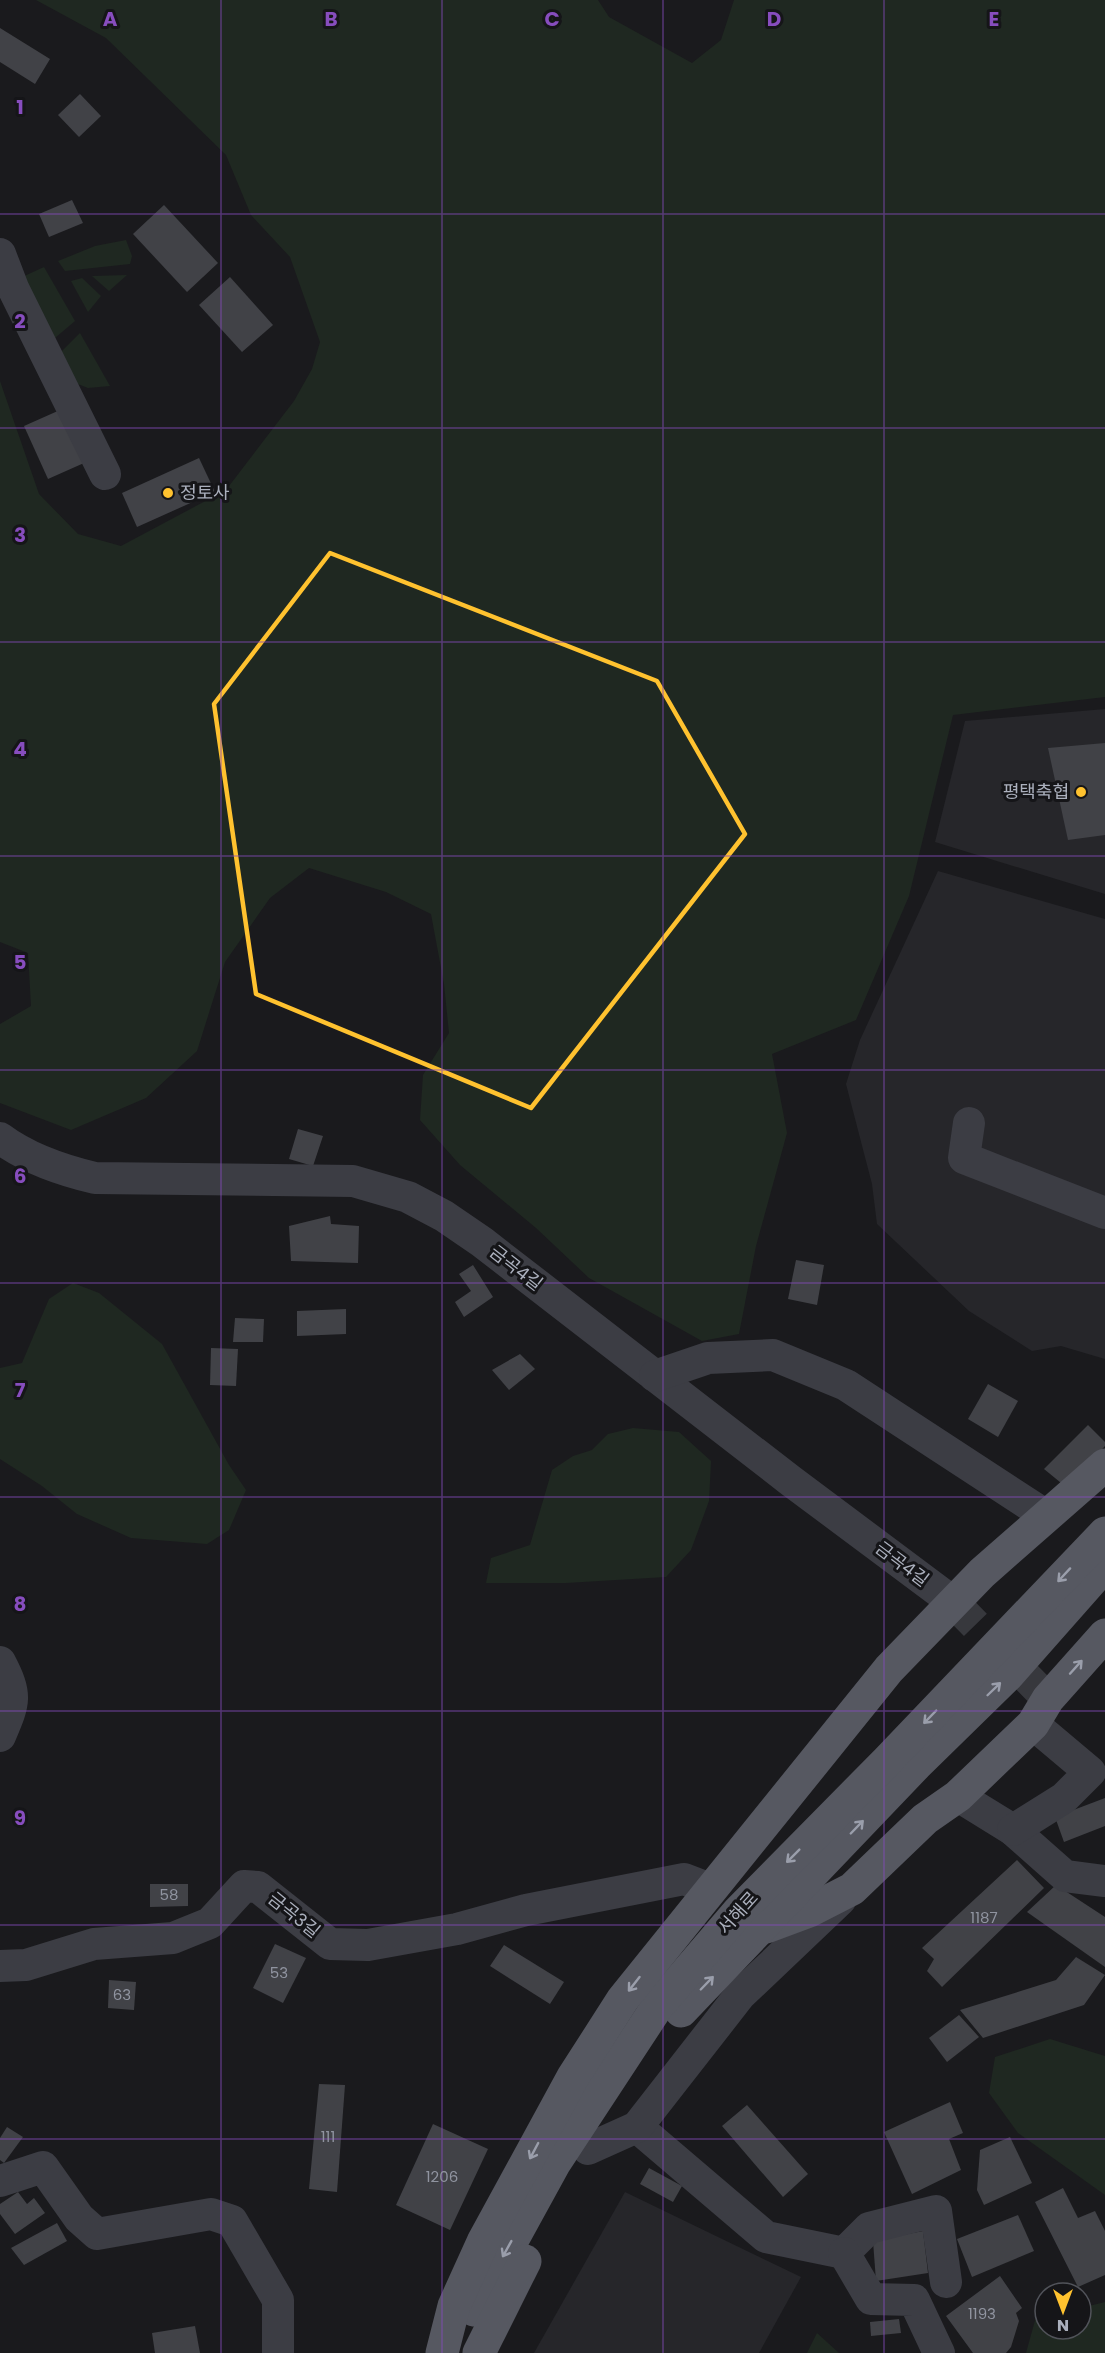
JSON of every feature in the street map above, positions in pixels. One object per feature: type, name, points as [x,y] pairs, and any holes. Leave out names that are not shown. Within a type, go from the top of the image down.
[{"type":"main road","points":[[442,2353],[454,2306],[483,2242],[573,2077],[623,1999],[889,1669],[953,1602],[1046,1515],[1105,1465]]},
{"type":"main road","name":"서해로","points":[[450,2353],[554,2164],[657,2007],[739,1911],[887,1761],[1105,1533]]},
{"type":"main road","name":"서해로","points":[[479,2353],[559,2193],[673,2019],[916,1765],[1007,1676],[1105,1565]]},
{"type":"main road","points":[[757,1931],[809,1911],[852,1889],[925,1819],[958,1796],[1040,1712],[1105,1635]]},
{"type":"street","points":[[0,254],[13,288],[105,474]]},
{"type":"street","points":[[969,1123],[964,1158],[1105,1213]]},
{"type":"street","name":"금곡4길","points":[[0,1138],[15,1149],[61,1170],[95,1178],[353,1181],[408,1197],[444,1216],[482,1242],[953,1602]]},
{"type":"street","points":[[655,1376],[708,1358],[773,1355],[846,1385],[1046,1515]]},
{"type":"street","points":[[0,1662],[8,1678],[14,1703],[0,1736]]},
{"type":"street","points":[[1012,1830],[1064,1798],[1090,1772],[1040,1712]]},
{"type":"street","points":[[958,1796],[1012,1830],[1065,1876],[1105,1881]]},
{"type":"street","name":"금곡3길","points":[[0,1966],[26,1965],[94,1944],[173,1938],[210,1923],[243,1886],[258,1887],[330,1944],[368,1945],[457,1929],[526,1910],[684,1879],[710,1889]]},
{"type":"street","points":[[588,2149],[637,2127],[740,1995],[852,1889]]},
{"type":"street","points":[[637,2127],[766,2237],[844,2253],[871,2299],[914,2300],[939,2353]]},
{"type":"street","points":[[0,2181],[43,2167],[79,2218],[97,2234],[211,2214],[232,2221],[278,2300],[278,2353]]},
{"type":"street","points":[[844,2253],[869,2228],[936,2211],[946,2282]]},
{"type":"highlighted area","points":[[330,553],[657,681],[745,834],[531,1108],[256,994],[214,704]]},
{"type":"shaded area","points":[[36,0],[598,0],[609,17],[692,63],[721,40],[734,0],[1105,0],[1105,697],[953,715],[909,896],[856,1020],[772,1054],[787,1133],[756,1246],[739,1334],[702,1341],[589,1278],[536,1228],[460,1165],[420,1120],[423,1075],[449,1033],[444,984],[431,914],[386,892],[309,868],[270,898],[225,962],[197,1051],[146,1098],[71,1130],[0,1103],[0,1024],[31,1006],[28,953],[0,942],[0,381],[39,494],[78,534],[121,546],[226,490],[294,401],[312,369],[320,342],[290,257],[251,215],[226,155],[106,38]]},
{"type":"shaded area","points":[[126,240],[132,256],[130,264],[65,271],[58,261],[95,246]]},
{"type":"shaded area","points":[[44,267],[75,321],[49,343],[20,278]]},
{"type":"shaded area","points":[[127,275],[109,291],[92,276]]},
{"type":"shaded area","points":[[82,278],[101,296],[88,312],[71,281]]},
{"type":"shaded area","points":[[80,333],[110,386],[88,388],[70,381],[57,356]]},
{"type":"shaded area","points":[[1105,709],[1105,894],[935,842],[965,721]]},
{"type":"shaded area","points":[[938,871],[1105,919],[1105,1359],[1061,1346],[1032,1351],[969,1311],[877,1224],[872,1184],[846,1084],[860,1040]]},
{"type":"shaded area","points":[[73,1283],[99,1293],[162,1344],[229,1465],[246,1490],[229,1530],[207,1544],[131,1538],[77,1514],[42,1486],[0,1459],[0,1368],[22,1363],[49,1299]]},
{"type":"shaded area","points":[[633,1428],[679,1432],[711,1461],[709,1501],[691,1550],[666,1577],[566,1583],[486,1583],[491,1558],[530,1545],[552,1470],[573,1456],[592,1450],[608,1434]]},
{"type":"shaded area","points":[[1050,2039],[1105,2056],[1105,2195],[1018,2133],[989,2093],[995,2057]]},
{"type":"shaded area","points":[[625,2192],[801,2277],[759,2353],[534,2353]]},
{"type":"shaded area","points":[[1105,2302],[1105,2353],[1026,2353],[1033,2328],[1033,2341],[1093,2341],[1093,2305]]},
{"type":"shaded area","points":[[817,2333],[839,2353],[807,2353]]},
{"type":"building","points":[[0,28],[50,59],[35,84],[0,62]]},
{"type":"building","points":[[80,94],[101,116],[79,137],[58,115]]},
{"type":"building","points":[[72,200],[83,223],[49,237],[39,214]]},
{"type":"building","points":[[164,205],[218,263],[187,292],[133,234]]},
{"type":"building","points":[[230,277],[273,325],[242,352],[199,305]]},
{"type":"building","points":[[60,410],[84,463],[48,479],[24,426]]},
{"type":"building","name":"정토사","points":[[199,458],[215,492],[137,527],[122,493]]},
{"type":"building","name":"평택축협","points":[[1105,743],[1105,835],[1068,840],[1048,748]]},
{"type":"building","points":[[298,1129],[323,1136],[313,1166],[289,1159]]},
{"type":"building","points":[[330,1216],[331,1224],[359,1226],[358,1263],[291,1261],[289,1226]]},
{"type":"building","points":[[796,1260],[824,1265],[817,1305],[788,1299]]},
{"type":"building","points":[[473,1265],[493,1297],[464,1317],[455,1302],[471,1291],[459,1274]]},
{"type":"building","points":[[346,1309],[346,1334],[297,1336],[297,1311]]},
{"type":"building","points":[[235,1318],[264,1319],[263,1342],[233,1342]]},
{"type":"building","points":[[211,1348],[238,1349],[236,1386],[210,1385]]},
{"type":"building","points":[[520,1354],[535,1369],[509,1390],[492,1370]]},
{"type":"building","points":[[988,1384],[1018,1401],[998,1437],[968,1419]]},
{"type":"building","points":[[1088,1425],[1105,1442],[1105,1446],[1066,1487],[1044,1469]]},
{"type":"building","points":[[1105,1798],[1105,1826],[1064,1842],[1055,1817]]},
{"type":"building","points":[[1017,1860],[1044,1888],[942,1987],[927,1971],[934,1959],[922,1948]]},
{"type":"building","points":[[150,1884],[188,1884],[188,1906],[150,1907]]},
{"type":"building","points":[[1056,1885],[1105,1917],[1105,1967],[1027,1912]]},
{"type":"building","points":[[275,1944],[306,1958],[283,2003],[253,1988]]},
{"type":"building","points":[[504,1945],[564,1982],[550,2004],[490,1966]]},
{"type":"building","points":[[1076,1957],[1105,1975],[1084,2005],[983,2038],[960,2010],[1056,1980]]},
{"type":"building","points":[[109,1980],[136,1982],[134,2010],[108,2008]]},
{"type":"building","points":[[959,2015],[979,2037],[947,2062],[929,2038]]},
{"type":"building","points":[[319,2084],[345,2085],[337,2192],[309,2189]]},
{"type":"building","points":[[950,2102],[963,2133],[949,2139],[961,2170],[912,2194],[884,2132]]},
{"type":"building","points":[[747,2105],[808,2174],[783,2197],[722,2126]]},
{"type":"building","points":[[433,2124],[488,2149],[450,2230],[396,2205]]},
{"type":"building","points":[[7,2127],[23,2137],[4,2163],[0,2160],[0,2138]]},
{"type":"building","points":[[1010,2137],[1032,2183],[984,2205],[977,2190],[980,2150]]},
{"type":"building","points":[[649,2168],[682,2186],[673,2202],[640,2184]]},
{"type":"building","points":[[1063,2188],[1078,2218],[1095,2211],[1105,2231],[1105,2275],[1092,2281],[1075,2281],[1035,2202]]},
{"type":"building","points":[[18,2192],[27,2204],[34,2198],[45,2213],[15,2234],[0,2214],[0,2204]]},
{"type":"building","points":[[1018,2215],[1034,2251],[972,2277],[957,2239]]},
{"type":"building","points":[[57,2223],[67,2241],[24,2265],[11,2248]]},
{"type":"building","points":[[923,2231],[928,2273],[876,2281],[873,2241]]},
{"type":"building","points":[[1000,2276],[1022,2308],[1016,2313],[1019,2321],[1011,2347],[1006,2353],[973,2353],[946,2316]]},
{"type":"building","points":[[899,2319],[901,2333],[871,2336],[870,2322]]},
{"type":"building","points":[[195,2326],[200,2353],[155,2353],[152,2333]]},
{"type":"tunnel","points":[[953,1602],[1048,1699]]},
{"type":"place","name":"정토사","points":[[168,493]]},
{"type":"place","name":"평택축협","points":[[1081,792]]}]
